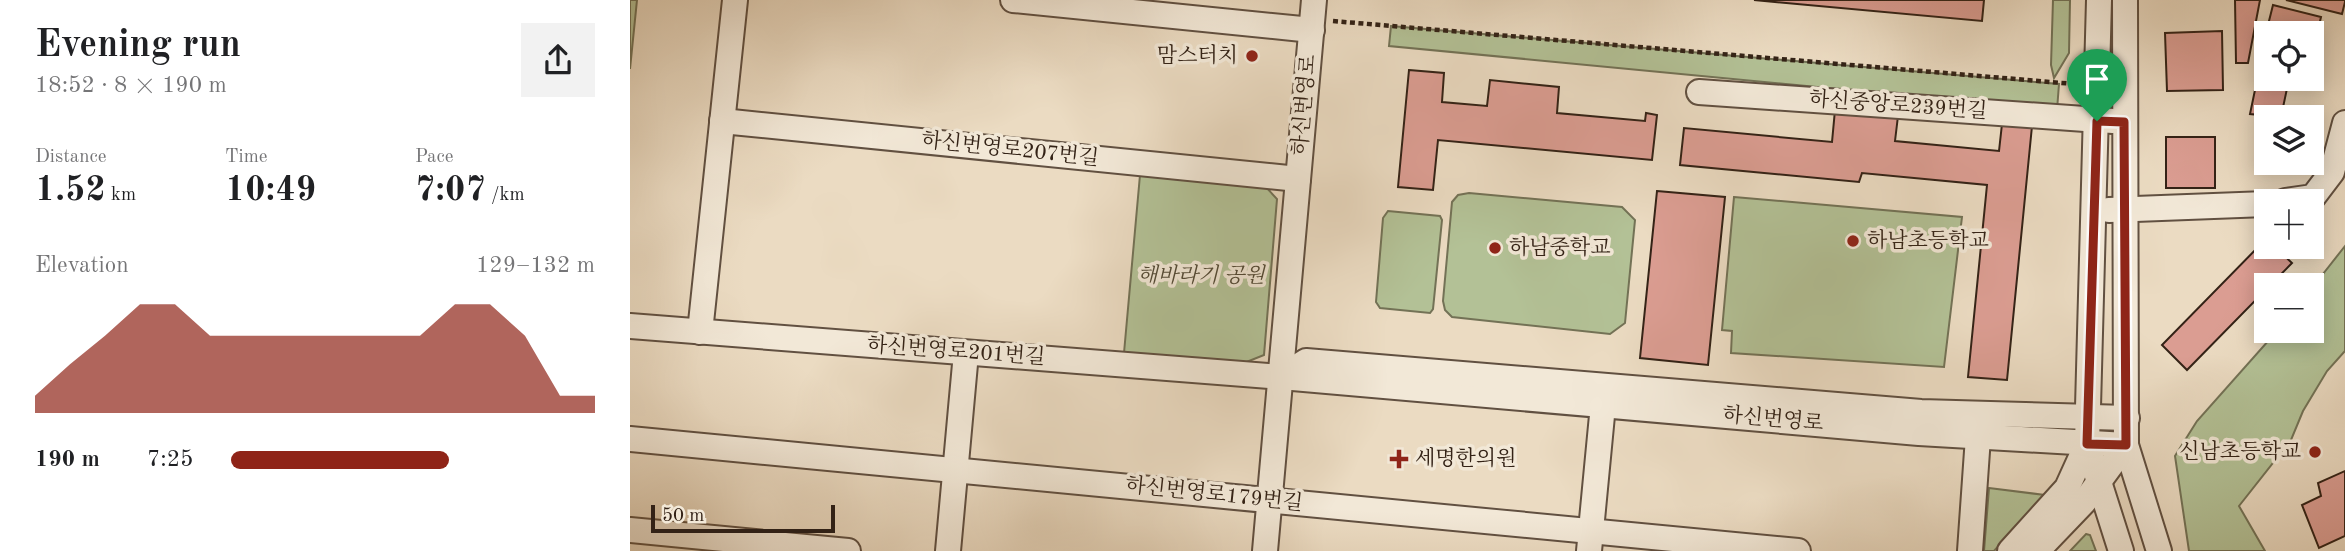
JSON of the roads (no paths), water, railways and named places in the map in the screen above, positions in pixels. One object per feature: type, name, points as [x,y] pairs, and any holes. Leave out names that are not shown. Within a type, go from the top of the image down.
[{"type":"street","points":[[699,332],[735,0]]},
{"type":"street","points":[[1013,0],[1322,26]]},
{"type":"street","name":"하신번영로","points":[[1281,377],[1298,179],[1322,26],[1314,0]]},
{"type":"street","points":[[2099,0],[2087,444],[2121,551]]},
{"type":"street","points":[[2125,0],[2126,445],[2159,551]]},
{"type":"street","name":"하신중앙로239번길","points":[[1699,92],[2124,122]]},
{"type":"street","name":"하신번영로207번길","points":[[722,121],[1298,179]]},
{"type":"street","points":[[2319,189],[2332,173],[2345,122]]},
{"type":"street","points":[[2095,209],[2254,205]]},
{"type":"street","name":"하신번영로201번길","points":[[630,326],[1281,377]]},
{"type":"street","points":[[948,551],[966,353]]},
{"type":"street","name":"하신번영로","points":[[1281,377],[1306,361],[1921,412],[2127,418]]},
{"type":"street","points":[[1265,551],[1281,377]]},
{"type":"street","name":"하신번영로","points":[[1281,377],[1978,437],[2126,445]]},
{"type":"street","points":[[1590,541],[1603,405]]},
{"type":"street","points":[[1970,551],[1978,437]]},
{"type":"street","name":"하신번영로179번길","points":[[630,439],[1270,500],[1590,541],[1798,551]]},
{"type":"street","points":[[2010,551],[2067,488],[2087,444]]},
{"type":"street","points":[[2037,551],[2099,482],[2126,445]]},
{"type":"street","points":[[630,530],[848,551]]},
{"type":"place","name":"맘스터치","points":[[1252,56]]},
{"type":"place","name":"하남초등학교","points":[[1853,241]]},
{"type":"place","name":"하남중학교","points":[[1495,248]]},
{"type":"place","name":"신남초등학교","points":[[2315,452]]},
{"type":"place","name":"세명한의원","points":[[1399,459]]},
{"type":"park label","name":"해바라기 공원","points":[[1201,276]]}]
